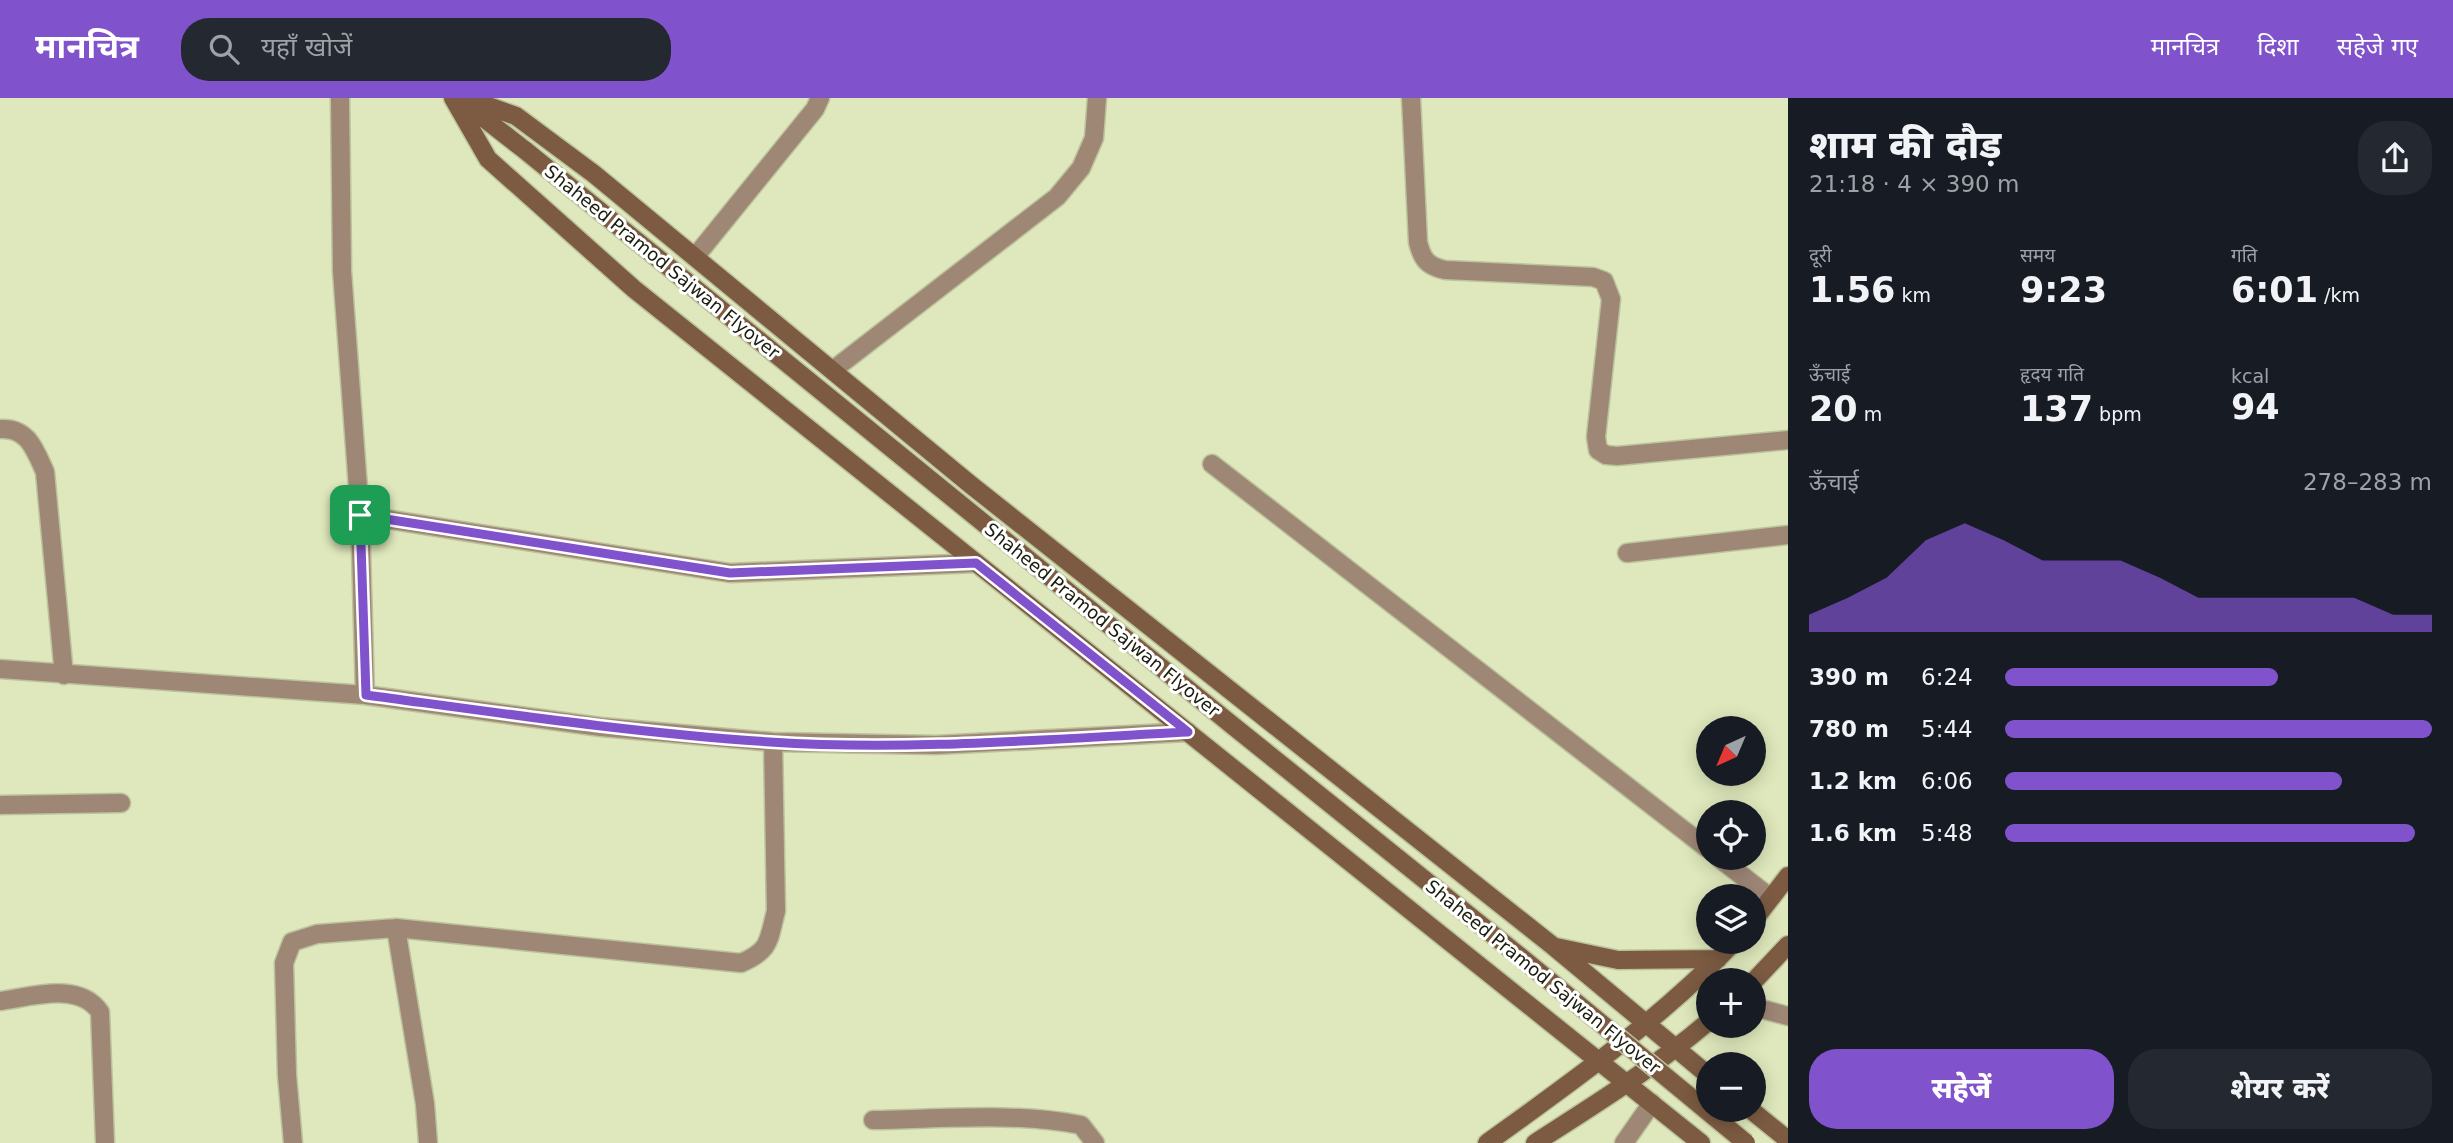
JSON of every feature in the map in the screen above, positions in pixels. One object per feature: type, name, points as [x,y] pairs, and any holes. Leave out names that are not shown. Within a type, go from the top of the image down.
[{"type":"street","points":[[340,98],[342,271],[360,515],[366,695]]},
{"type":"street","points":[[455,98],[488,159],[634,289],[1701,1143]]},
{"type":"street","name":"Shaheed Pramod Sajwan Flyover","points":[[455,98],[526,151],[1221,717],[1511,949],[1746,1143]]},
{"type":"street","points":[[466,98],[516,116],[594,174],[971,485],[1553,946],[1696,1065]]},
{"type":"street","points":[[695,257],[815,109],[820,98]]},
{"type":"street","points":[[833,370],[1058,197],[1081,168],[1094,138],[1097,98]]},
{"type":"street","points":[[1411,98],[1418,242],[1422,259],[1432,267],[1445,270],[1593,277],[1604,281],[1611,299],[1596,437],[1598,450],[1606,456],[1617,456],[1788,440]]},
{"type":"street","points":[[0,429],[8,428],[23,433],[34,446],[45,472],[64,675]]},
{"type":"street","points":[[1212,464],[1696,840]]},
{"type":"street","points":[[360,515],[730,573],[976,563]]},
{"type":"street","points":[[1627,553],[1788,535]]},
{"type":"street","points":[[0,669],[366,695],[601,727],[772,742],[936,745],[1188,732]]},
{"type":"street","points":[[293,1143],[284,963],[292,942],[317,934],[396,928],[741,963],[760,955],[769,938],[776,911],[772,742]]},
{"type":"street","points":[[0,805],[121,803]]},
{"type":"street","points":[[1735,870],[1771,898]]},
{"type":"street","points":[[1766,904],[1788,876]]},
{"type":"street","points":[[396,928],[425,1104],[428,1143]]},
{"type":"street","points":[[1553,946],[1618,960],[1718,959]]},
{"type":"street","points":[[1766,969],[1788,946]]},
{"type":"street","points":[[1487,1143],[1667,1007],[1723,954]]},
{"type":"street","points":[[0,1001],[68,993],[85,997],[94,1003],[100,1012],[105,1143]]},
{"type":"street","points":[[1766,1010],[1788,1016]]},
{"type":"street","points":[[1535,1143],[1644,1073],[1696,1032]]},
{"type":"street","points":[[1624,1143],[1652,1103]]},
{"type":"street","points":[[873,1120],[1057,1120],[1081,1125],[1096,1143]]},
{"type":"street","points":[[1766,1122],[1788,1140]]},
{"type":"route","points":[[360,515],[730,573],[976,563],[1188,732],[936,745],[772,742],[601,727],[366,695],[360,515]]}]
